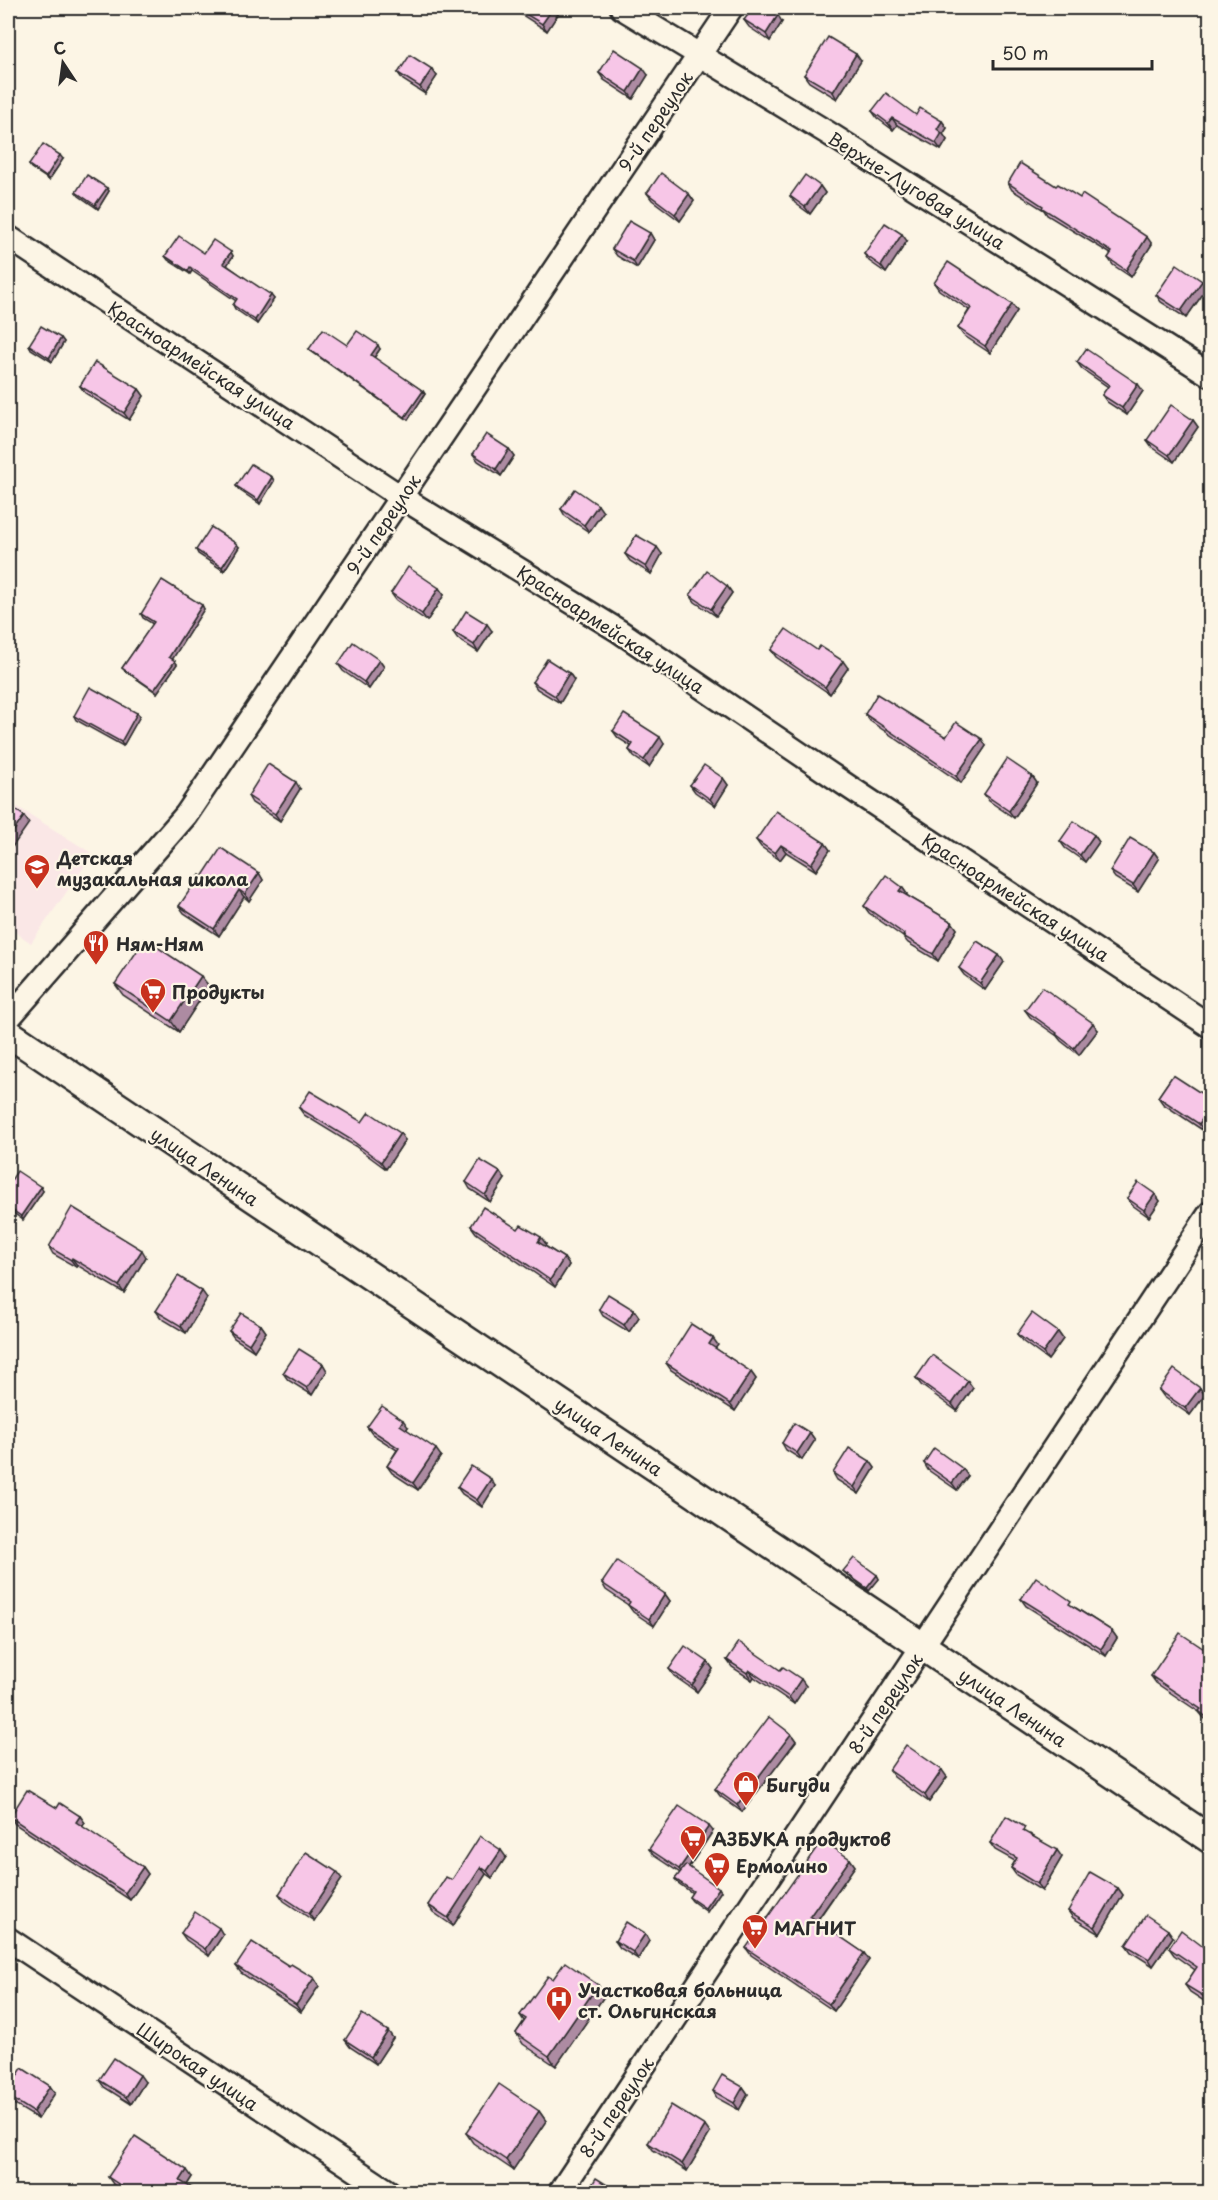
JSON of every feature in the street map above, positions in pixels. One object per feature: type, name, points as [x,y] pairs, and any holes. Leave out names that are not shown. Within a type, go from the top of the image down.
[{"type":"street","name":"Верхне-Луговая улица","points":[[622,8],[1210,375]]},
{"type":"street","name":"9-й переулок","points":[[8,1018],[186,815],[730,8]]},
{"type":"street","name":"Красноармейская улица","points":[[8,237],[401,497],[619,631],[849,787],[1210,1026]]},
{"type":"street","name":"улица Ленина","points":[[8,1033],[1210,1839]]},
{"type":"street","name":"8-й переулок","points":[[560,2193],[1210,1213]]},
{"type":"street","name":"Широкая улица","points":[[8,1939],[389,2193]]},
{"type":"shaded area","name":"Детская музакальная школа","points":[[8,801],[93,854],[31,943],[8,927]]},
{"type":"building","points":[[516,8],[553,8],[542,24]]},
{"type":"building","points":[[753,8],[766,8],[778,15],[766,34],[744,20]]},
{"type":"building","points":[[828,37],[856,54],[833,92],[804,75]]},
{"type":"building","points":[[614,49],[643,68],[628,92],[599,73]]},
{"type":"building","points":[[410,55],[432,69],[420,87],[398,73]]},
{"type":"building","points":[[886,93],[916,115],[920,108],[942,121],[937,129],[942,133],[936,143],[892,118],[888,123],[872,111]]},
{"type":"building","points":[[43,144],[60,155],[46,177],[29,165]]},
{"type":"building","points":[[1020,163],[1080,198],[1082,194],[1147,237],[1126,270],[1108,258],[1112,252],[1042,208],[1043,206],[1008,183]]},
{"type":"building","points":[[661,173],[689,194],[675,214],[647,193]]},
{"type":"building","points":[[87,175],[107,188],[95,205],[76,192]]},
{"type":"building","points":[[805,175],[820,186],[805,207],[790,196]]},
{"type":"building","points":[[629,221],[650,233],[633,261],[612,249]]},
{"type":"building","points":[[885,223],[902,234],[881,266],[864,254]]},
{"type":"building","points":[[179,236],[204,253],[213,240],[231,252],[223,263],[271,295],[255,320],[233,305],[237,299],[190,267],[188,271],[165,256]]},
{"type":"building","points":[[948,262],[1012,304],[985,346],[958,328],[971,308],[934,283]]},
{"type":"building","points":[[1177,264],[1202,281],[1181,311],[1156,295]]},
{"type":"building","points":[[41,326],[61,338],[49,358],[29,345]]},
{"type":"building","points":[[323,329],[347,345],[357,331],[378,345],[371,355],[423,391],[405,417],[309,349]]},
{"type":"building","points":[[1086,349],[1138,384],[1122,408],[1102,395],[1109,385],[1077,362]]},
{"type":"building","points":[[95,362],[139,389],[124,413],[80,386]]},
{"type":"building","points":[[1171,405],[1193,420],[1169,455],[1147,440]]},
{"type":"building","points":[[486,434],[509,449],[496,469],[473,454]]},
{"type":"building","points":[[251,464],[272,477],[258,500],[236,486]]},
{"type":"building","points":[[575,489],[598,505],[584,525],[561,509]]},
{"type":"building","points":[[211,527],[237,544],[222,567],[196,550]]},
{"type":"building","points":[[636,535],[657,547],[646,567],[625,554]]},
{"type":"building","points":[[408,567],[439,588],[422,614],[391,593]]},
{"type":"building","points":[[707,571],[727,586],[711,609],[690,595]]},
{"type":"building","points":[[162,580],[202,605],[169,657],[175,661],[154,690],[122,668],[154,622],[141,614]]},
{"type":"building","points":[[466,611],[487,624],[474,645],[453,632]]},
{"type":"building","points":[[786,629],[817,650],[820,646],[843,661],[825,687],[771,650]]},
{"type":"building","points":[[353,642],[379,660],[364,682],[338,664]]},
{"type":"building","points":[[547,659],[569,673],[555,696],[532,682]]},
{"type":"building","points":[[90,687],[137,713],[121,742],[74,716]]},
{"type":"building","points":[[877,694],[946,737],[956,722],[982,739],[956,776],[865,714]]},
{"type":"building","points":[[624,714],[660,737],[644,760],[629,750],[633,744],[613,731]]},
{"type":"building","points":[[1007,759],[1032,776],[1009,811],[984,794]]},
{"type":"building","points":[[268,764],[296,782],[275,814],[248,796]]},
{"type":"building","points":[[704,765],[723,778],[710,799],[690,785]]},
{"type":"building","points":[[8,804],[24,816],[8,839]]},
{"type":"building","points":[[776,811],[825,843],[811,864],[781,845],[775,853],[756,840]]},
{"type":"building","points":[[1074,821],[1094,835],[1080,855],[1060,841]]},
{"type":"building","points":[[1130,838],[1154,852],[1133,885],[1110,871]]},
{"type":"building","points":[[221,848],[259,873],[245,894],[239,890],[214,929],[179,906]]},
{"type":"building","points":[[886,875],[902,887],[899,891],[952,922],[933,954],[903,936],[904,934],[864,906]]},
{"type":"building","points":[[145,939],[201,976],[171,1021],[115,984]]},
{"type":"building","points":[[977,941],[999,955],[980,983],[959,968]]},
{"type":"building","points":[[1042,987],[1093,1023],[1074,1048],[1025,1010]]},
{"type":"building","points":[[1173,1075],[1210,1099],[1210,1107],[1199,1124],[1158,1097]]},
{"type":"building","points":[[310,1091],[362,1122],[369,1112],[400,1133],[381,1162],[350,1139],[299,1108]]},
{"type":"building","points":[[480,1160],[500,1172],[485,1195],[466,1182]]},
{"type":"building","points":[[17,1171],[41,1187],[21,1216],[8,1207],[8,1185]]},
{"type":"building","points":[[1138,1182],[1155,1194],[1144,1210],[1127,1198]]},
{"type":"building","points":[[72,1207],[142,1250],[119,1286],[49,1247]]},
{"type":"building","points":[[483,1207],[518,1229],[521,1225],[541,1237],[538,1242],[564,1258],[550,1280],[471,1226]]},
{"type":"building","points":[[178,1276],[202,1291],[181,1326],[156,1311]]},
{"type":"building","points":[[608,1294],[634,1310],[624,1325],[599,1309]]},
{"type":"building","points":[[241,1313],[261,1325],[249,1344],[229,1331]]},
{"type":"building","points":[[1032,1313],[1058,1332],[1043,1353],[1017,1334]]},
{"type":"building","points":[[1210,1321],[1210,1334],[1204,1329]]},
{"type":"building","points":[[691,1324],[713,1338],[709,1344],[751,1372],[730,1404],[666,1363]]},
{"type":"building","points":[[299,1349],[323,1364],[307,1388],[283,1373]]},
{"type":"building","points":[[932,1355],[968,1381],[952,1404],[916,1378]]},
{"type":"building","points":[[1174,1369],[1200,1388],[1185,1408],[1159,1390]]},
{"type":"building","points":[[382,1406],[403,1420],[400,1425],[436,1449],[413,1483],[387,1466],[399,1448],[367,1427]]},
{"type":"building","points":[[794,1423],[810,1433],[797,1453],[782,1443]]},
{"type":"building","points":[[849,1448],[870,1461],[854,1487],[833,1473]]},
{"type":"building","points":[[934,1448],[963,1469],[952,1483],[924,1463]]},
{"type":"building","points":[[471,1466],[491,1479],[477,1500],[457,1487]]},
{"type":"building","points":[[854,1558],[877,1575],[867,1588],[843,1571]]},
{"type":"building","points":[[617,1561],[665,1594],[649,1619],[628,1605],[630,1602],[602,1583]]},
{"type":"building","points":[[1036,1577],[1071,1601],[1069,1604],[1112,1631],[1101,1649],[1021,1599]]},
{"type":"building","points":[[1180,1633],[1210,1653],[1210,1676],[1206,1682],[1210,1685],[1210,1720],[1199,1711],[1201,1709],[1151,1676]]},
{"type":"building","points":[[739,1642],[780,1670],[783,1667],[801,1679],[789,1697],[749,1670],[747,1673],[727,1660]]},
{"type":"building","points":[[685,1646],[708,1662],[692,1685],[669,1669]]},
{"type":"building","points":[[769,1717],[791,1734],[737,1805],[715,1789]]},
{"type":"building","points":[[906,1745],[942,1770],[925,1795],[889,1770]]},
{"type":"building","points":[[27,1790],[57,1808],[60,1803],[80,1816],[76,1822],[143,1867],[125,1893],[10,1817]]},
{"type":"building","points":[[679,1806],[709,1826],[679,1869],[649,1849]]},
{"type":"building","points":[[1006,1816],[1025,1827],[1023,1831],[1057,1850],[1037,1884],[1011,1868],[1017,1858],[990,1843]]},
{"type":"building","points":[[480,1836],[501,1850],[487,1871],[481,1867],[448,1918],[428,1905],[446,1877],[452,1880]]},
{"type":"building","points":[[822,1840],[850,1859],[810,1916],[864,1953],[829,2004],[746,1948]]},
{"type":"building","points":[[306,1852],[337,1872],[309,1914],[279,1894]]},
{"type":"building","points":[[686,1865],[719,1888],[705,1908],[689,1897],[693,1891],[675,1879]]},
{"type":"building","points":[[1090,1872],[1118,1888],[1095,1927],[1068,1911]]},
{"type":"building","points":[[195,1912],[219,1928],[205,1949],[181,1933]]},
{"type":"building","points":[[1146,1915],[1168,1930],[1149,1959],[1126,1945]]},
{"type":"building","points":[[626,1922],[645,1934],[633,1952],[615,1941]]},
{"type":"building","points":[[1181,1930],[1210,1952],[1210,1985],[1203,1996],[1185,1985],[1197,1967],[1169,1948]]},
{"type":"building","points":[[252,1942],[289,1966],[291,1964],[314,1978],[296,2005],[236,1966]]},
{"type":"building","name":"Участковая больница ст. Ольгинская","points":[[565,1962],[598,1985],[549,2056],[516,2033],[526,2019],[520,2015],[548,1976],[553,1979]]},
{"type":"building","points":[[362,2014],[388,2031],[371,2057],[345,2040]]},
{"type":"building","points":[[114,2058],[140,2075],[126,2097],[99,2080]]},
{"type":"building","points":[[22,2068],[50,2086],[33,2112],[8,2096],[8,2091]]},
{"type":"building","points":[[722,2075],[743,2087],[734,2103],[713,2091]]},
{"type":"building","points":[[499,2084],[539,2111],[506,2160],[466,2133]]},
{"type":"building","points":[[671,2105],[705,2126],[682,2164],[648,2143]]},
{"type":"building","points":[[135,2136],[187,2170],[180,2181],[197,2191],[196,2193],[132,2193],[108,2177]]},
{"type":"building","points":[[596,2178],[620,2193],[587,2193]]},
{"type":"place","name":"Детская музакальная школа","points":[[37,890]]},
{"type":"place","name":"Ням-Ням","points":[[96,966]]},
{"type":"place","name":"Продукты","points":[[153,1014]]},
{"type":"place","name":"Бигуди","points":[[746,1807]]},
{"type":"place","name":"АЗБУКА продуктов","points":[[693,1861]]},
{"type":"place","name":"Ермолино","points":[[717,1888]]},
{"type":"place","name":"МАГНИТ","points":[[755,1950]]},
{"type":"place","name":"Участковая больница ст. Ольгинская","points":[[559,2022]]}]
